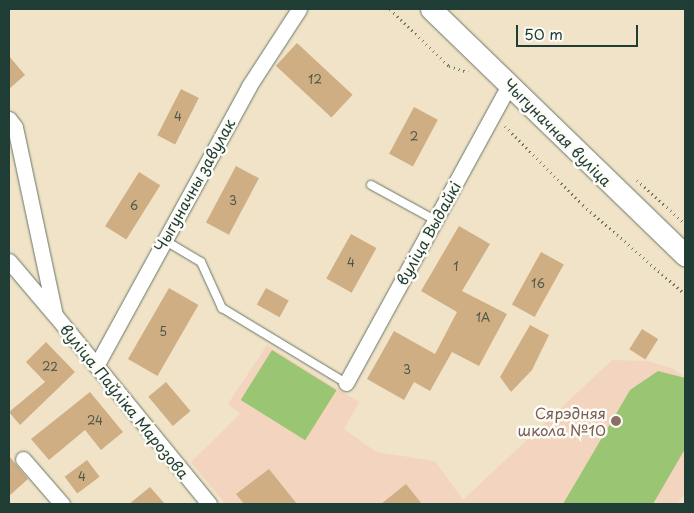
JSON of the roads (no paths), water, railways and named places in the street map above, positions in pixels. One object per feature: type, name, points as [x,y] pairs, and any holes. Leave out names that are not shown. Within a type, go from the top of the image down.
[{"type":"street","name":"Чыгуначны завулак","points":[[96,366],[249,86],[298,9]]},
{"type":"street","name":"Чыгуначная вуліца","points":[[431,9],[685,255]]},
{"type":"street","name":"вуліца Выдайкі","points":[[346,383],[510,84]]},
{"type":"street","name":"вуліца Паўліка Марозова","points":[[9,119],[14,127],[55,315],[209,504]]},
{"type":"street","points":[[9,261],[55,315]]},
{"type":"street","points":[[23,459],[62,504]]},
{"type":"lane","points":[[371,185],[435,220]]},
{"type":"lane","points":[[164,240],[202,262],[222,308],[346,383]]},
{"type":"place","name":"Сярэдняя школа №10","points":[[616,421]]}]
